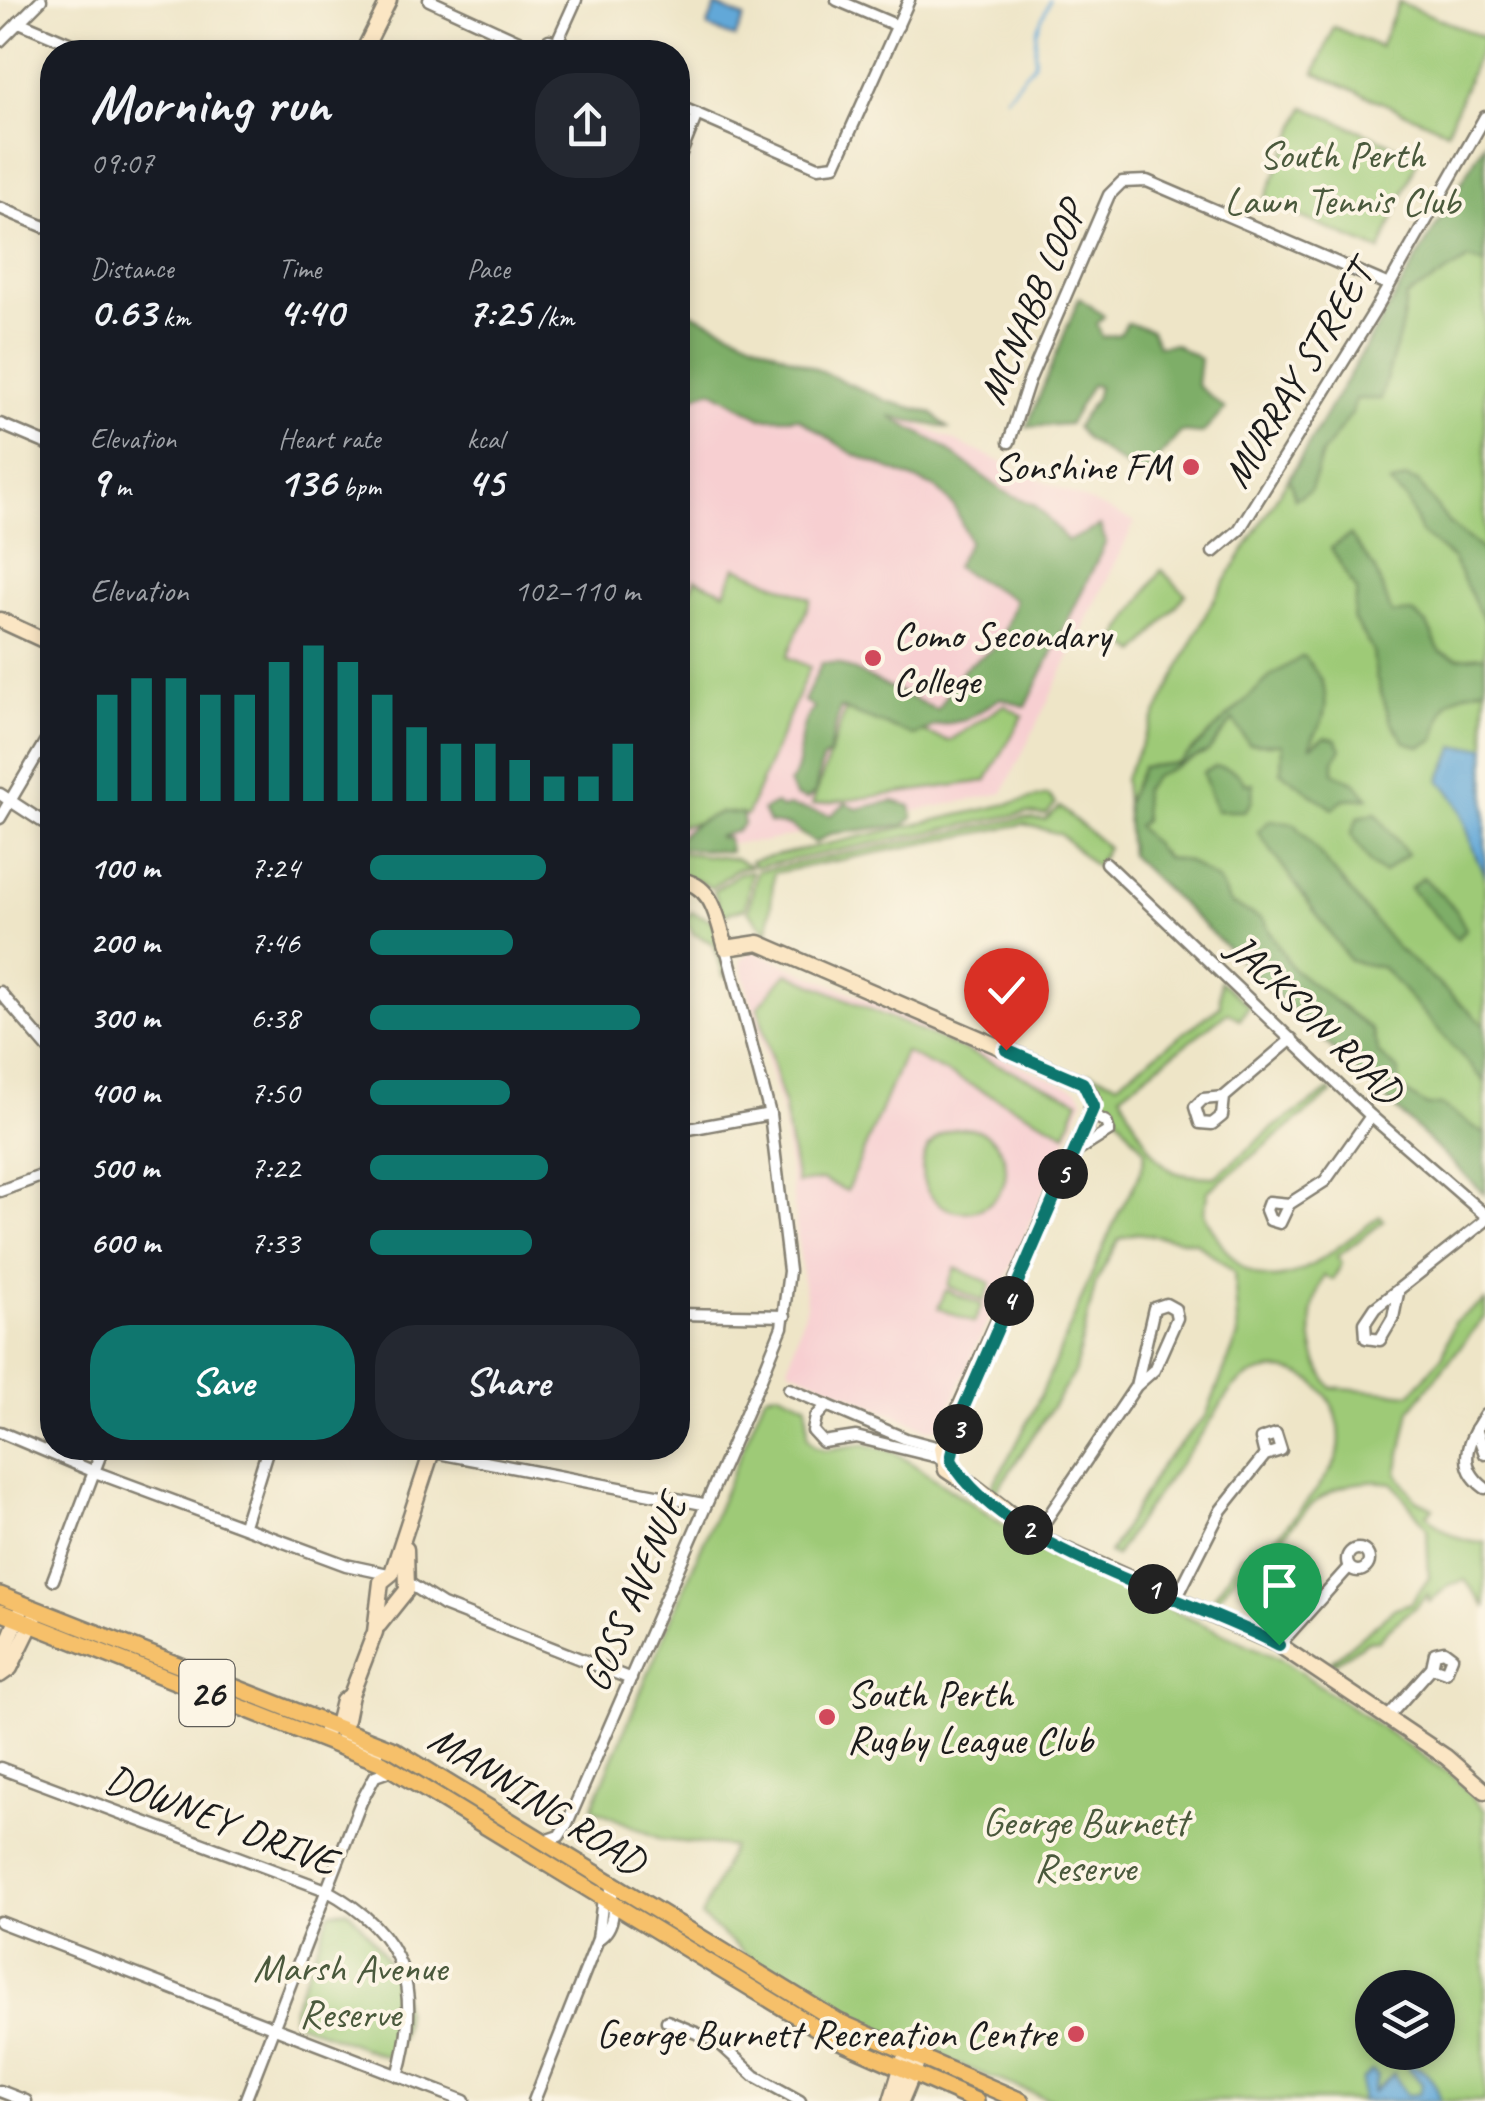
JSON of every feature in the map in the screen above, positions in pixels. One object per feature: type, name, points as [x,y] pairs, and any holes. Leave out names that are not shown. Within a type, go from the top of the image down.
[{"type":"main road","name":"MANNING ROAD","points":[[0,1595],[28,1614],[387,1766],[976,2101]]},
{"type":"main road","name":"MANNING ROAD","points":[[0,1612],[28,1614],[337,1725],[438,1774],[544,1841],[609,1895]]},
{"type":"main road","name":"MANNING ROAD","points":[[909,2065],[1021,2101]]},
{"type":"street","points":[[0,41],[41,0]]},
{"type":"street","points":[[375,25],[378,0]]},
{"type":"street","points":[[368,40],[389,0]]},
{"type":"street","points":[[429,0],[514,40]]},
{"type":"street","points":[[562,40],[576,0]]},
{"type":"street","points":[[838,0],[898,26]]},
{"type":"street","points":[[690,111],[818,167],[830,168],[844,152],[909,0]]},
{"type":"street","points":[[19,22],[62,40]]},
{"type":"street","points":[[690,129],[696,114]]},
{"type":"street","name":"MURRAY STREET","points":[[1214,552],[1239,530],[1389,285],[1485,118]]},
{"type":"street","name":"MCNABB LOOP","points":[[1009,442],[1028,383],[1109,195],[1122,182],[1148,180],[1389,285]]},
{"type":"street","points":[[0,208],[40,225]]},
{"type":"street","points":[[0,424],[40,441]]},
{"type":"street","points":[[0,620],[40,638]]},
{"type":"street","points":[[0,818],[5,797],[40,747]]},
{"type":"street","points":[[5,797],[40,820]]},
{"type":"street","name":"JACKSON ROAD","points":[[1106,863],[1370,1116],[1485,1218]]},
{"type":"street","points":[[690,886],[708,894],[726,948],[759,943],[1083,1083],[1092,1106],[1109,1131],[1071,1156]]},
{"type":"street","name":"GOSS AVENUE","points":[[544,1841],[560,1836],[566,1824],[785,1316],[790,1272],[770,1114],[726,948]]},
{"type":"street","points":[[0,992],[40,1039]]},
{"type":"street","points":[[1224,1097],[1292,1039]]},
{"type":"street","points":[[946,1454],[1092,1106]]},
{"type":"street","points":[[690,1129],[770,1114]]},
{"type":"street","points":[[1289,1204],[1324,1180],[1370,1116]]},
{"type":"street","points":[[0,1191],[40,1176]]},
{"type":"street","points":[[1398,1294],[1386,1334],[1380,1340],[1366,1338],[1365,1323],[1375,1308],[1398,1294],[1485,1218]]},
{"type":"street","points":[[1036,1536],[1136,1386],[1154,1370],[1176,1318],[1175,1310],[1166,1304],[1154,1308],[1136,1386]]},
{"type":"street","points":[[690,1314],[785,1316]]},
{"type":"street","points":[[788,1389],[946,1454],[973,1488],[1036,1536],[1279,1645],[1446,1757],[1485,1791]]},
{"type":"street","points":[[826,1405],[816,1416],[813,1431],[823,1442],[856,1437],[946,1454]]},
{"type":"street","points":[[1485,1415],[1466,1448],[1466,1465],[1485,1488]]},
{"type":"street","points":[[1476,1429],[1485,1454]]},
{"type":"street","points":[[0,1432],[40,1449]]},
{"type":"street","points":[[1176,1599],[1209,1527],[1265,1455]]},
{"type":"street","points":[[66,1460],[244,1525],[631,1679]]},
{"type":"street","points":[[54,1580],[98,1460]]},
{"type":"street","points":[[244,1525],[264,1460]]},
{"type":"street","points":[[245,2101],[361,1802],[376,1776],[387,1766],[373,1753],[343,1737],[337,1725],[343,1701],[351,1695],[394,1586],[430,1460]]},
{"type":"street","points":[[483,1460],[703,1504]]},
{"type":"street","points":[[1279,1645],[1349,1567]]},
{"type":"street","points":[[394,1586],[410,1596],[442,1604]]},
{"type":"street","points":[[0,1660],[28,1614]]},
{"type":"street","points":[[0,1676],[10,1668],[28,1614]]},
{"type":"street","points":[[1388,1718],[1432,1667]]},
{"type":"street","points":[[306,1732],[337,1725]]},
{"type":"street","name":"DOWNEY DRIVE","points":[[0,1768],[326,1890],[380,1930],[406,1978],[411,2022],[398,2076]]},
{"type":"street","points":[[534,2101],[598,1939],[605,1935],[609,1895]]},
{"type":"street","points":[[0,1922],[464,2101]]},
{"type":"street","points":[[667,2021],[718,2042],[755,2076],[800,2101]]},
{"type":"street","points":[[891,2101],[909,2065]]},
{"type":"street","points":[[901,2101],[909,2065]]},
{"type":"street","points":[[0,2091],[26,2101]]},
{"type":"shaded area","name":"Como Secondary College","points":[[690,321],[1135,522],[1003,793],[762,842],[690,845]]},
{"type":"shaded area","points":[[751,950],[1078,1090],[1084,1099],[942,1426],[930,1430],[788,1368],[806,1305],[783,1118],[740,961]]},
{"type":"green space","name":"South Perth Lawn Tennis Club","points":[[1399,2],[1485,38],[1447,131],[1315,73],[1334,27],[1380,47]]},
{"type":"green space","name":"South Perth Lawn Tennis Club","points":[[1305,107],[1419,156],[1380,251],[1264,201]]},
{"type":"green space","points":[[1485,142],[1485,264],[1469,259],[1406,297],[1381,399],[1356,399],[1352,413],[1322,454],[1311,489],[1295,499],[1289,478]]},
{"type":"green space","points":[[1485,145],[1485,1194],[1130,855],[1124,779],[1210,606],[1388,315]]},
{"type":"green space","points":[[1079,298],[1104,316],[1097,324],[1102,337],[1120,334],[1127,323],[1151,330],[1158,346],[1174,344],[1200,359],[1197,385],[1225,409],[1202,434],[1181,432],[1142,477],[1087,440],[1076,427],[1095,399],[1098,386],[1091,385],[1069,424],[1027,427]]},
{"type":"green space","points":[[690,312],[887,401],[932,413],[948,428],[890,417],[938,443],[1003,491],[1035,505],[1068,541],[1100,526],[1106,542],[1026,707],[1001,698],[966,720],[934,726],[915,736],[840,708],[815,793],[806,800],[795,796],[789,784],[797,766],[803,726],[814,708],[804,701],[822,663],[838,663],[937,710],[963,669],[1000,644],[1015,600],[955,567],[969,541],[954,506],[936,488],[853,454],[798,418],[761,418],[712,390],[690,397]]},
{"type":"green space","points":[[1406,478],[1418,482],[1448,522],[1484,551],[1485,623],[1453,559],[1421,533],[1407,500],[1390,484]]},
{"type":"green space","points":[[1350,535],[1375,569],[1392,614],[1412,612],[1427,624],[1440,652],[1458,658],[1485,656],[1485,687],[1448,703],[1435,740],[1420,747],[1405,742],[1390,720],[1376,677],[1373,651],[1353,619],[1357,592],[1331,548]]},
{"type":"green space","points":[[736,567],[811,599],[787,657],[810,667],[747,815],[690,824],[690,591],[695,579],[725,592]]},
{"type":"green space","points":[[1161,570],[1186,594],[1137,653],[1117,637]]},
{"type":"green space","points":[[1303,656],[1320,679],[1326,704],[1311,746],[1325,737],[1336,739],[1341,749],[1334,759],[1334,773],[1356,783],[1368,798],[1344,799],[1333,809],[1281,772],[1282,744],[1249,744],[1233,720],[1208,752],[1155,776],[1143,790],[1144,821],[1137,826],[1166,858],[1187,861],[1218,881],[1230,903],[1263,920],[1292,968],[1372,1030],[1378,1053],[1399,1071],[1398,1087],[1427,1106],[1441,1105],[1485,1134],[1485,1194],[1130,855],[1126,803],[1142,767],[1179,763],[1272,675]]},
{"type":"green space","points":[[847,705],[949,741],[1004,705],[1023,716],[986,781],[812,805]]},
{"type":"green space","points":[[1215,766],[1233,771],[1246,784],[1253,783],[1252,801],[1245,811],[1216,811],[1203,773]]},
{"type":"green space","points":[[1048,795],[1056,803],[1046,815],[1025,813],[756,867],[751,861]]},
{"type":"green space","points":[[893,801],[911,806],[913,818],[904,825],[830,834],[815,843],[790,826],[769,823],[763,810],[776,804],[781,809],[788,806],[831,815],[846,803],[857,809]]},
{"type":"green space","points":[[1060,807],[1107,847],[1096,867],[1060,834],[1024,824],[774,873],[768,933],[748,911],[757,871],[1023,818],[1045,820]]},
{"type":"green space","points":[[721,812],[742,814],[744,823],[737,831],[717,837],[728,838],[730,852],[690,849],[690,828]]},
{"type":"green space","points":[[1376,813],[1407,854],[1383,873],[1371,864],[1351,834],[1358,817]]},
{"type":"green space","points":[[1270,820],[1295,824],[1395,946],[1485,1025],[1485,1082],[1383,968],[1350,961],[1258,832]]},
{"type":"green space","points":[[690,853],[736,859],[751,866],[737,869],[711,888],[690,878]]},
{"type":"green space","points":[[752,871],[745,908],[722,915],[714,891],[739,873]]},
{"type":"green space","points":[[1423,877],[1456,910],[1466,929],[1457,939],[1410,888]]},
{"type":"green space","points":[[690,914],[713,921],[730,975],[724,977],[714,944],[690,928]]},
{"type":"green space","points":[[787,973],[1079,1100],[1066,1133],[905,1052],[847,1191],[823,1180],[797,1183],[783,1103],[758,1007]]},
{"type":"green space","points":[[1220,981],[1249,1006],[1240,1019],[1228,1012],[1121,1094],[1144,1138],[1167,1167],[1185,1175],[1215,1177],[1274,1127],[1330,1090],[1332,1093],[1208,1191],[1204,1213],[1224,1247],[1244,1268],[1265,1277],[1285,1276],[1307,1268],[1380,1216],[1384,1221],[1337,1257],[1342,1263],[1333,1280],[1324,1276],[1318,1290],[1311,1332],[1317,1360],[1331,1387],[1411,1394],[1443,1355],[1454,1322],[1485,1301],[1485,1316],[1410,1410],[1397,1473],[1416,1500],[1434,1508],[1427,1514],[1438,1526],[1461,1539],[1485,1542],[1485,1606],[1465,1580],[1449,1585],[1429,1602],[1428,1594],[1378,1640],[1368,1641],[1333,1664],[1330,1662],[1395,1608],[1411,1603],[1429,1578],[1427,1528],[1393,1483],[1348,1485],[1315,1502],[1262,1564],[1246,1562],[1217,1600],[1213,1598],[1242,1555],[1263,1552],[1326,1476],[1338,1455],[1340,1435],[1329,1399],[1302,1376],[1285,1370],[1266,1371],[1234,1387],[1115,1556],[1109,1553],[1162,1464],[1206,1416],[1238,1336],[1234,1272],[1195,1242],[1137,1233],[1119,1239],[1096,1282],[1074,1374],[996,1492],[991,1488],[1043,1391],[1144,1161],[1145,1151],[1087,1079],[1090,1072],[1117,1083],[1220,1006]]},
{"type":"green space","points":[[964,1128],[980,1131],[994,1140],[1003,1154],[1003,1186],[994,1200],[980,1209],[964,1212],[948,1209],[934,1200],[925,1186],[922,1170],[925,1154],[934,1140],[948,1131]]},
{"type":"green space","points":[[955,1268],[991,1283],[984,1301],[948,1286]]},
{"type":"green space","points":[[946,1290],[982,1305],[974,1323],[938,1308]]},
{"type":"green space","name":"George Burnett Reserve","points":[[779,1392],[807,1404],[808,1437],[815,1446],[826,1450],[863,1444],[893,1451],[1047,1554],[1282,1660],[1454,1777],[1485,1811],[1485,2101],[1054,2101],[948,2061],[931,2045],[876,2029],[758,1964],[701,1917],[732,1847],[663,1840],[592,1808],[765,1395]]},
{"type":"green space","name":"Marsh Avenue Reserve","points":[[347,1910],[386,1960],[403,2002],[404,2023],[398,2041],[384,2056],[293,2021],[293,2007],[330,1912]]},
{"type":"water","points":[[716,6],[744,18],[735,38],[707,27]]},
{"type":"water","points":[[1455,747],[1485,747],[1485,874],[1458,805],[1440,780]]},
{"type":"water","points":[[1410,2070],[1421,2070],[1429,2077],[1440,2101],[1361,2101],[1362,2080],[1372,2071],[1378,2076],[1372,2093],[1394,2073],[1406,2095],[1419,2094],[1422,2084]]},
{"type":"waterway","points":[[1006,97],[1034,63],[1036,31],[1050,0]]},
{"type":"place","name":"Sonshine FM","points":[[1191,467]]},
{"type":"place","name":"Como Secondary College","points":[[873,658]]},
{"type":"place","name":"South Perth Rugby League Club","points":[[827,1717]]},
{"type":"place","name":"George Burnett Recreation Centre","points":[[1076,2034]]},
{"type":"route","points":[[1006,1050],[1083,1083],[1094,1106],[960,1416],[951,1460],[973,1488],[1047,1542],[1279,1645]]}]
